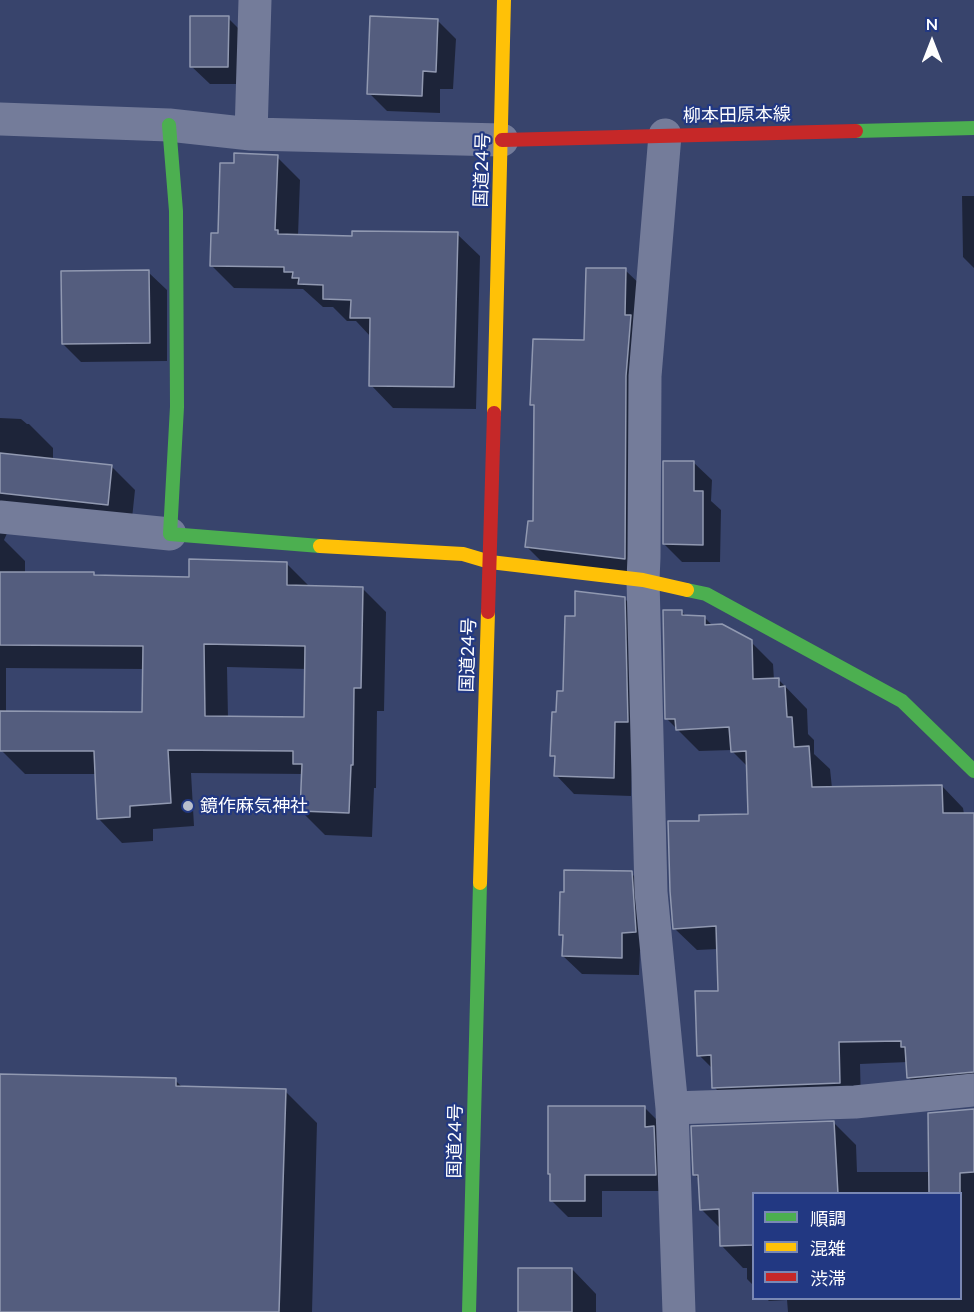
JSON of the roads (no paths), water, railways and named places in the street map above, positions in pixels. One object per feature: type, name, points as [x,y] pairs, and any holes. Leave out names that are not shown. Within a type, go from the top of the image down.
[{"type":"main road","name":"国道24号","points":[[469,1312],[504,0]]},
{"type":"main road","points":[[169,125],[176,212],[177,407],[170,534],[317,546],[463,554],[490,562],[643,580],[706,594],[902,700],[974,771]]},
{"type":"main road","name":"柳本田原本線","points":[[502,140],[974,128]]},
{"type":"street","points":[[251,134],[255,0]]},
{"type":"street","points":[[0,119],[169,125],[251,134],[502,140]]},
{"type":"street","points":[[665,135],[645,376],[643,580],[651,892],[672,1108],[679,1312]]},
{"type":"street","points":[[0,517],[170,534]]},
{"type":"street","points":[[672,1108],[855,1102],[974,1090]]},
{"type":"place","name":"鏡作麻気神社","points":[[188,806]]}]
